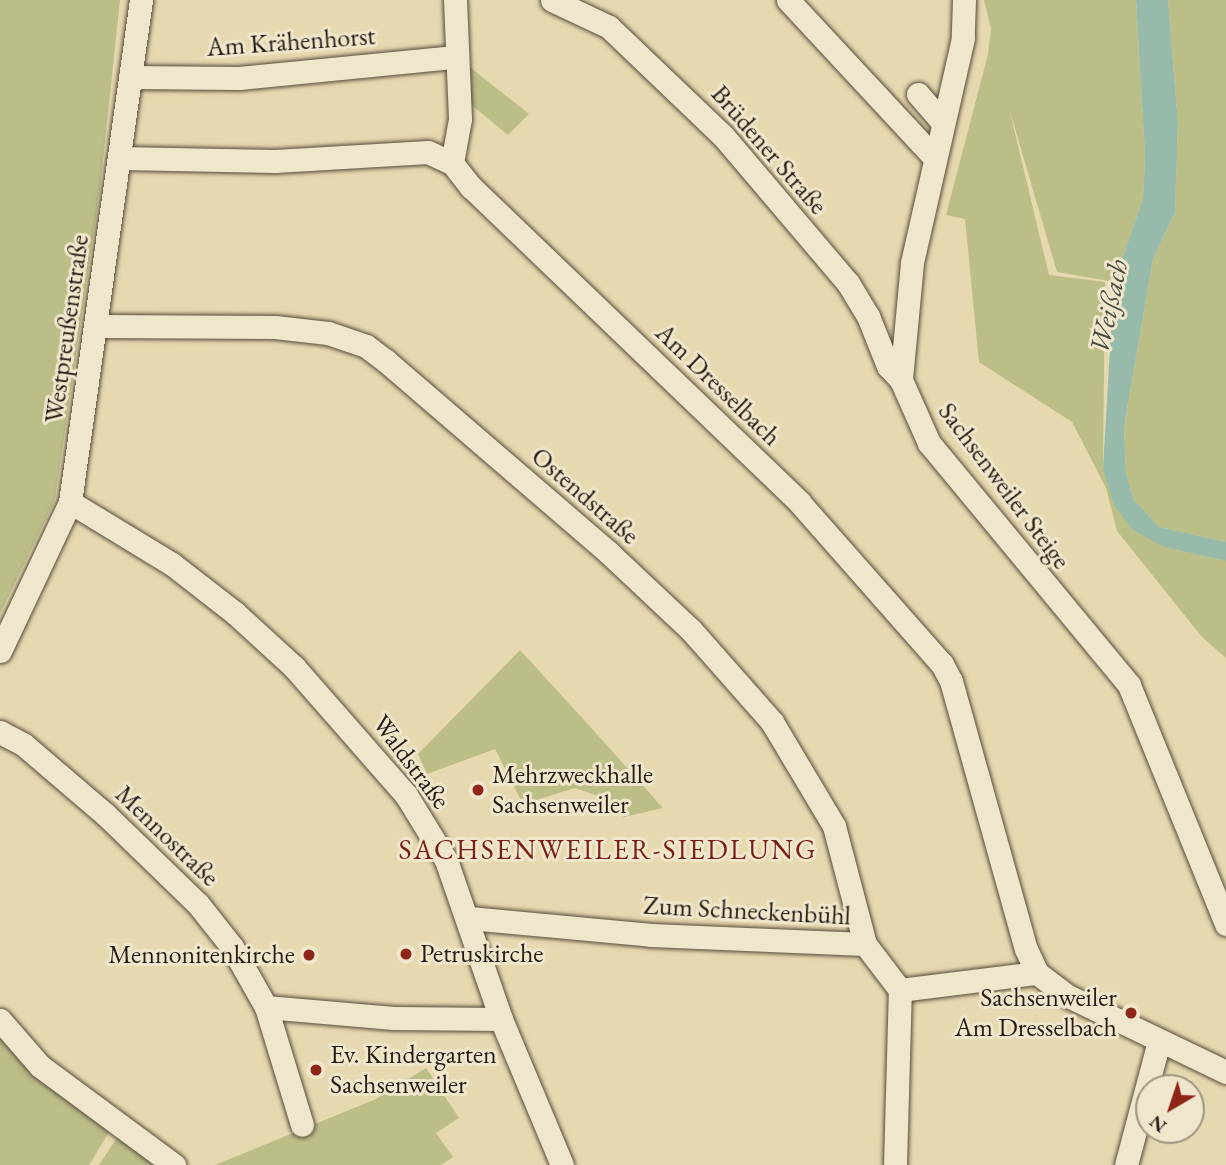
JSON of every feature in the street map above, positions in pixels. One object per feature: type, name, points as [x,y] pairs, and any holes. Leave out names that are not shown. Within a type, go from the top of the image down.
[{"type":"street","name":"Westpreußenstraße","points":[[0,651],[70,502],[141,0]]},
{"type":"street","points":[[120,158],[275,161],[428,152],[452,163],[460,120],[455,57],[455,0]]},
{"type":"street","name":"Brüdener Straße","points":[[552,0],[609,27],[724,137],[848,283],[868,316],[888,366],[901,380]]},
{"type":"street","points":[[788,0],[935,158]]},
{"type":"street","name":"Sachsenweiler Steige","points":[[964,0],[963,38],[912,263],[901,380],[908,403],[937,454],[1129,685],[1226,924]]},
{"type":"street","name":"Am Krähenhorst","points":[[130,78],[239,78],[455,57]]},
{"type":"street","points":[[918,94],[943,123]]},
{"type":"street","name":"Am Dresselbach","points":[[452,163],[471,187],[799,502],[942,664],[951,681],[1026,949],[1037,974]]},
{"type":"street","name":"Ostendstraße","points":[[97,326],[275,327],[328,333],[364,342],[609,553],[691,630],[772,722],[834,825],[865,944]]},
{"type":"street","name":"Waldstraße","points":[[70,502],[172,564],[294,667],[406,794],[446,860],[454,896],[469,918],[501,1019],[562,1165]]},
{"type":"street","name":"Mennostraße","points":[[0,732],[23,744],[106,814],[198,904],[232,947],[265,1007],[302,1125]]},
{"type":"street","name":"Zum Schneckenbühl","points":[[469,918],[637,934],[865,944],[900,990]]},
{"type":"street","points":[[895,1165],[900,990],[1037,974],[1068,996],[1226,1072]]},
{"type":"street","points":[[265,1007],[501,1019]]},
{"type":"street","points":[[0,1020],[40,1066],[174,1165]]},
{"type":"street","points":[[1126,1165],[1159,1041]]},
{"type":"green space","points":[[0,0],[120,0],[100,189],[55,500],[0,614]]},
{"type":"green space","points":[[984,0],[1136,0],[1145,156],[1143,199],[1114,282],[1057,272],[1009,108],[1049,275],[1105,282],[1103,468],[1164,547],[1226,561],[1226,658],[1202,637],[1117,531],[1106,488],[1072,422],[979,362],[965,219],[946,215],[988,54],[991,29]]},
{"type":"green space","points":[[1168,0],[1226,0],[1226,542],[1159,527],[1134,500],[1126,473],[1124,427],[1153,259],[1175,213],[1178,123]]},
{"type":"green space","points":[[466,64],[529,114],[508,135],[469,103]]},
{"type":"green space","points":[[520,650],[663,808],[624,817],[598,796],[575,788],[523,804],[495,749],[427,774],[418,754]]},
{"type":"green space","points":[[0,1026],[113,1126],[89,1165],[0,1165]]},
{"type":"green space","points":[[426,1068],[459,1118],[436,1133],[453,1157],[441,1165],[215,1165],[376,1099]]},
{"type":"green space","points":[[118,1136],[166,1165],[99,1165]]},
{"type":"shaded area","points":[[1136,0],[1168,0],[1178,123],[1175,213],[1153,259],[1124,427],[1126,473],[1134,500],[1159,527],[1226,542],[1226,561],[1164,547],[1133,530],[1114,505],[1103,468],[1114,282],[1143,199],[1145,156]]},
{"type":"place","name":"Mehrzweckhalle Sachsenweiler","points":[[478,790]]},
{"type":"place","name":"Petruskirche","points":[[406,954]]},
{"type":"place","name":"Mennonitenkirche","points":[[309,955]]},
{"type":"place","name":"Sachsenweiler Am Dresselbach","points":[[1131,1013]]},
{"type":"place","name":"Ev. Kindergarten Sachsenweiler","points":[[316,1070]]},
{"type":"district","name":"SACHSENWEILER-SIEDLUNG","points":[[608,849]]},
{"type":"water label","name":"Weißach","points":[[1108,306]]}]
